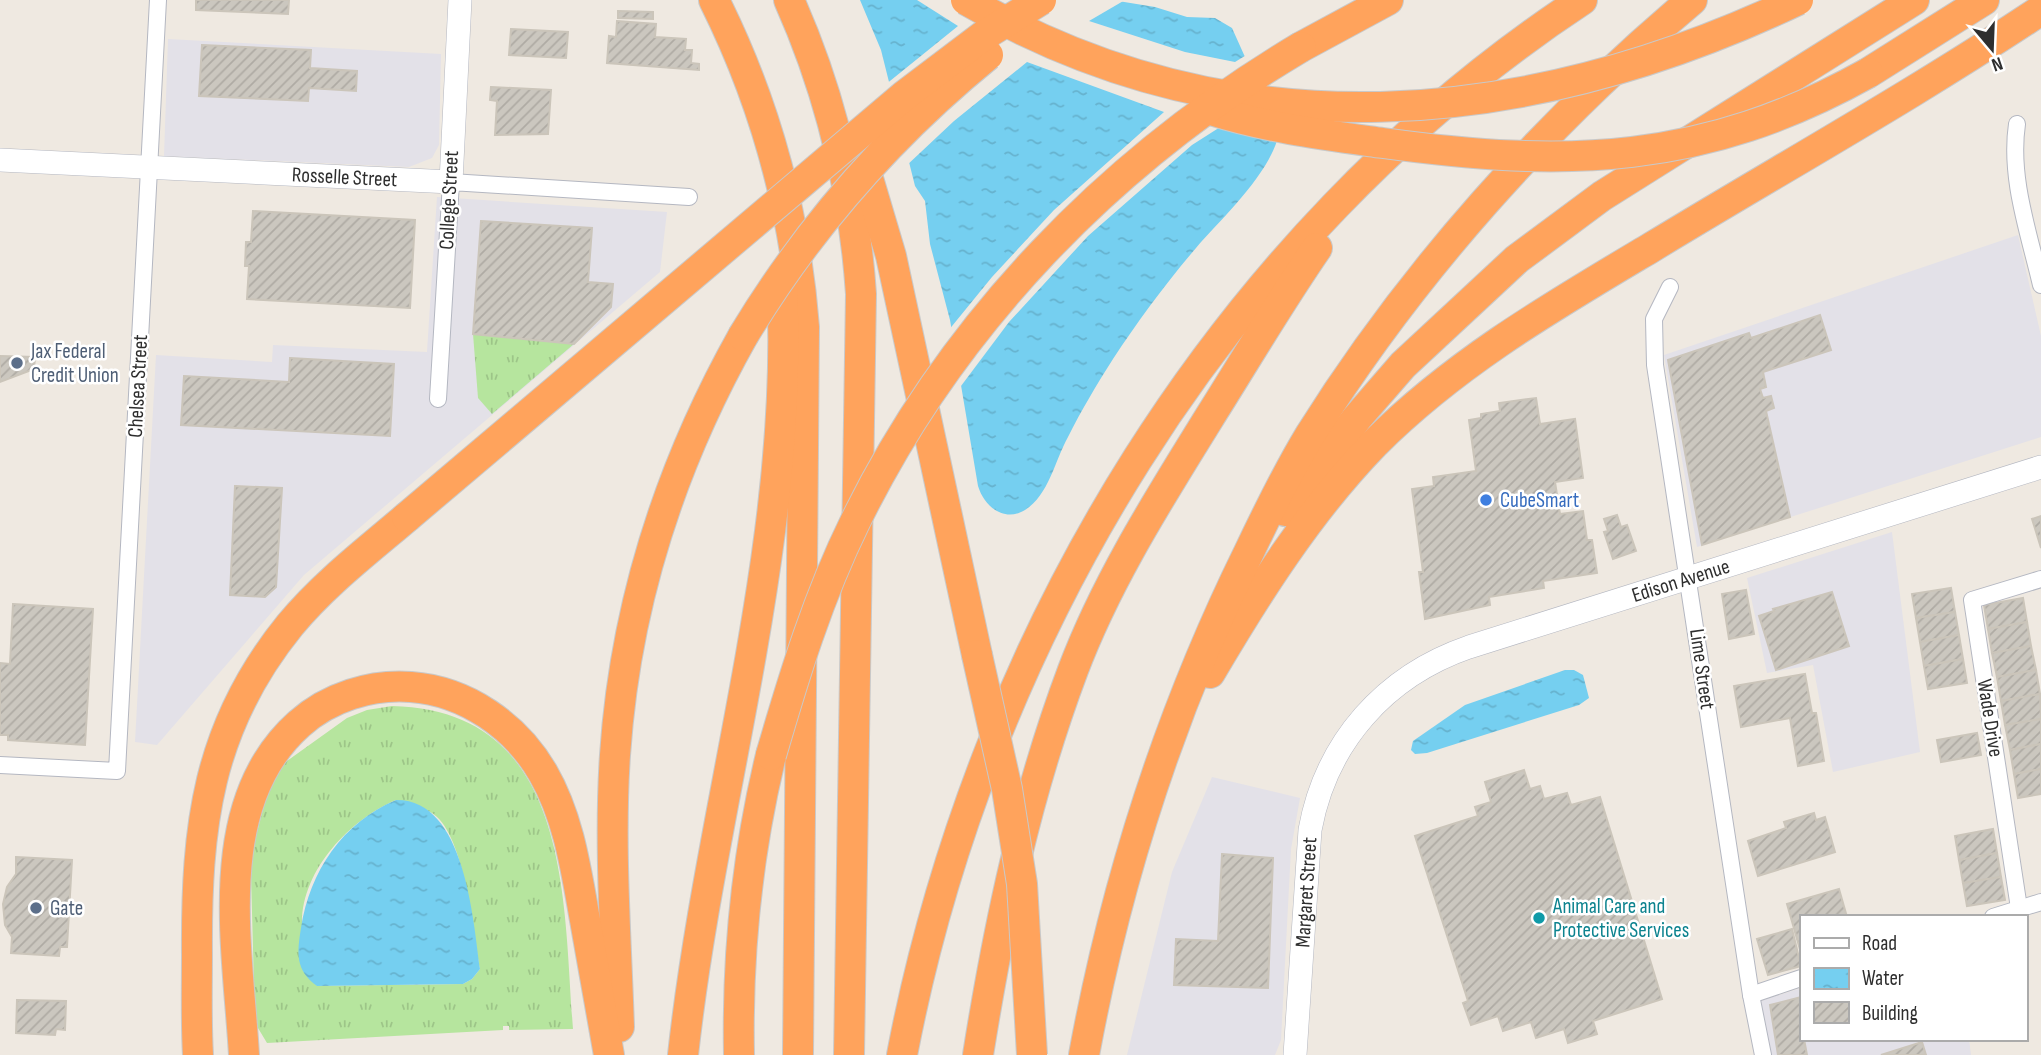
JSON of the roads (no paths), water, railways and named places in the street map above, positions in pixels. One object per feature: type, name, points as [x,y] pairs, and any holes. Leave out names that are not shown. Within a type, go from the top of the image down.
[{"type":"highway","points":[[714,0],[744,63],[765,119],[794,240],[805,345],[798,1046]]},
{"type":"highway","points":[[789,0],[839,98],[877,204],[1007,789],[1021,873],[1028,949],[1032,1055]]},
{"type":"highway","points":[[789,0],[822,86],[842,155],[854,219],[861,295],[849,1047]]},
{"type":"highway","points":[[966,0],[1166,94],[1268,125],[1459,153],[1520,158],[1610,156],[1684,144],[1780,115],[1868,73],[1984,0]]},
{"type":"highway","points":[[198,1055],[197,899],[199,839],[206,795],[229,728],[261,666],[292,623],[341,573],[905,95],[983,36],[1041,0]]},
{"type":"highway","points":[[608,1055],[611,1025],[613,794],[617,722],[627,652],[645,574],[673,482],[712,394],[743,336],[812,233],[882,153],[959,79],[1065,0]]},
{"type":"highway","points":[[739,1055],[745,894],[771,755],[824,593],[855,522],[883,469],[928,396],[970,338],[1067,226],[1178,129],[1232,90],[1301,47],[1388,0]]},
{"type":"highway","points":[[903,1049],[936,911],[978,783],[1042,632],[1101,520],[1179,397],[1248,306],[1350,188],[1420,124],[1519,43],[1582,0]]},
{"type":"highway","points":[[1084,1055],[1112,925],[1188,684],[1229,592],[1310,435],[1398,308],[1458,235],[1570,112],[1692,0]]},
{"type":"highway","points":[[1075,53],[1154,79],[1247,99],[1353,108],[1425,106],[1496,98],[1601,76],[1703,43],[1798,0]]},
{"type":"highway","points":[[1229,592],[1291,503],[1364,409],[1420,348],[1490,282],[1602,197],[1914,0]]},
{"type":"highway","points":[[1153,789],[1198,692],[1259,592],[1358,462],[1415,407],[1458,370],[1525,323],[2041,10]]},
{"type":"highway","points":[[685,1042],[701,918],[756,629],[777,446],[783,353],[782,292],[775,189],[765,119]]},
{"type":"highway","points":[[978,1055],[1021,829],[1074,669],[1103,602],[1169,482],[1292,285],[1352,200],[1420,124]]},
{"type":"highway","points":[[244,1055],[236,867],[241,827],[252,791],[275,749],[305,719],[339,699],[377,688],[423,688],[468,702],[512,734],[536,762],[556,800],[572,848],[611,1025],[621,1055]]},
{"type":"main road","name":"College Street","points":[[451,182],[460,0]]},
{"type":"main road","name":"Rosselle Street","points":[[0,160],[451,182]]},
{"type":"main road","name":"Edison Avenue","points":[[1346,737],[1389,691],[1447,655],[2041,467]]},
{"type":"main road","name":"Margaret Street","points":[[1295,1055],[1310,830],[1323,779],[1346,737]]},
{"type":"street","name":"Chelsea Street","points":[[0,765],[117,771],[158,0]]},
{"type":"street","points":[[2017,124],[2017,177],[2041,285]]},
{"type":"street","name":"Rosselle Street","points":[[451,182],[689,197]]},
{"type":"street","name":"College Street","points":[[438,399],[451,182]]},
{"type":"street","name":"Lime Street","points":[[1670,287],[1657,310],[1652,337],[1751,995],[1763,1055]]},
{"type":"street","name":"Wade Drive","points":[[2019,908],[1972,600],[2041,579]]},
{"type":"street","points":[[1999,915],[2041,902]]},
{"type":"street","points":[[1751,995],[1800,978]]},
{"type":"water","points":[[860,0],[1112,0],[1155,7],[1187,17],[1215,18],[1232,28],[1279,133],[1266,164],[1256,179],[1174,275],[1123,345],[1078,417],[1046,486],[1033,504],[1017,514],[1002,513],[990,506],[978,486],[950,320],[930,244],[925,201],[915,186],[881,50]]},
{"type":"water","points":[[1565,670],[1574,670],[1583,675],[1589,698],[1579,705],[1427,753],[1415,754],[1411,750],[1413,741],[1465,705]]},
{"type":"water","points":[[396,800],[419,805],[437,819],[451,840],[469,893],[480,969],[472,979],[463,984],[317,986],[305,974],[299,960],[301,928],[312,887],[332,851],[345,836],[377,810]]},
{"type":"place","name":"Jax Federal Credit Union","points":[[17,363]]},
{"type":"place","name":"CubeSmart","points":[[1486,500]]},
{"type":"place","name":"Gate","points":[[36,908]]},
{"type":"place","name":"Animal Care and Protective Services","points":[[1539,918]]}]
